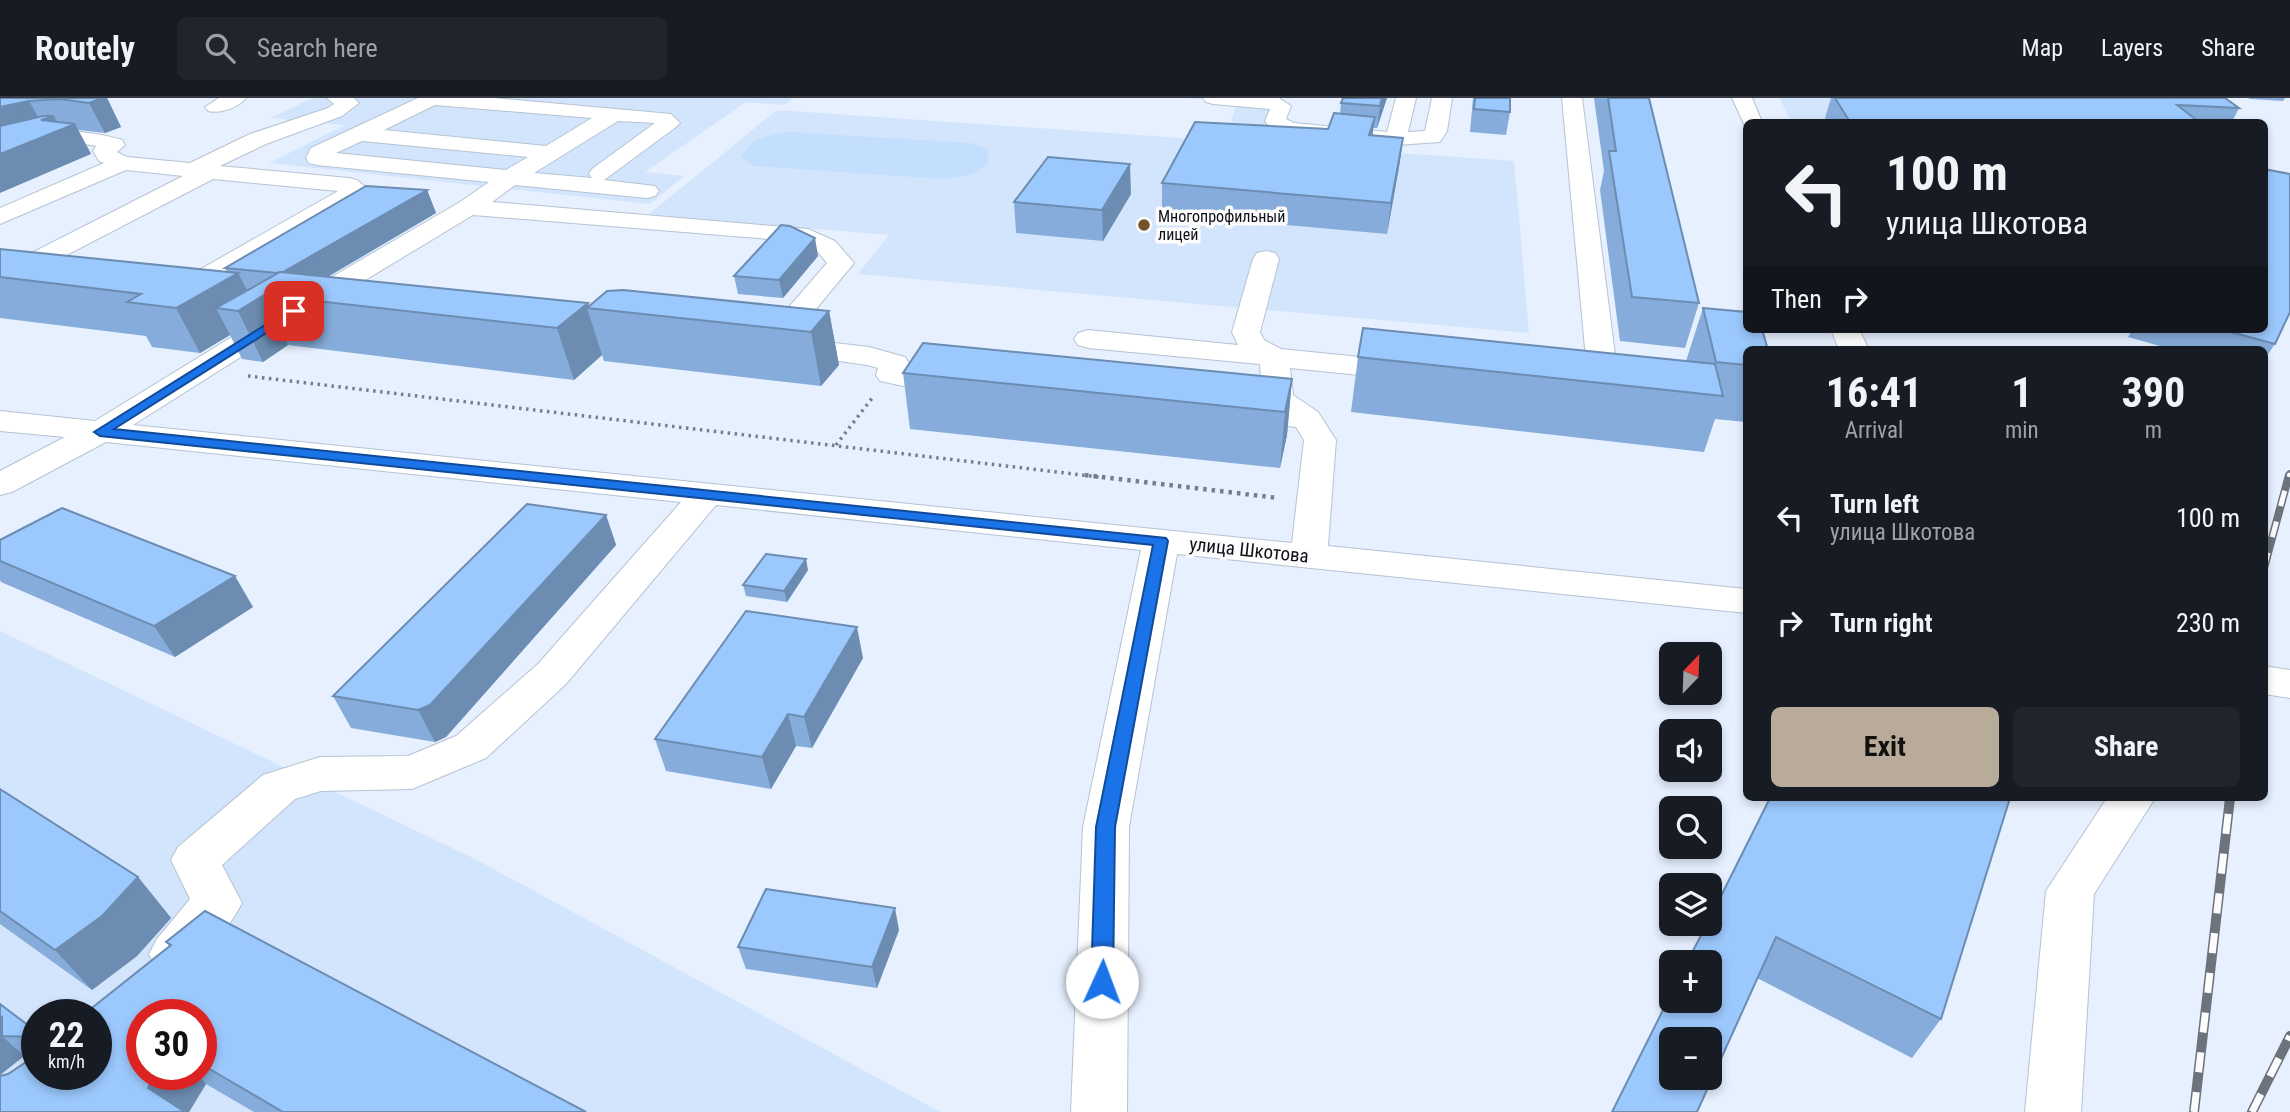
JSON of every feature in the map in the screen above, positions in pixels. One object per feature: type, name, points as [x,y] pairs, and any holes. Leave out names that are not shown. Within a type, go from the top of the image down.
[{"type":"street","points":[[215,107],[236,98]]},
{"type":"street","points":[[0,279],[258,139],[335,112],[349,103],[337,98]]},
{"type":"street","points":[[1213,98],[1275,103],[1281,106],[1275,121],[1289,129],[1396,139],[1432,137],[1436,131],[1442,98]]},
{"type":"street","points":[[1396,139],[1405,98]]},
{"type":"street","points":[[1563,387],[1590,390],[1604,386],[1572,98]]},
{"type":"street","points":[[1742,98],[1751,119]]},
{"type":"street","points":[[600,174],[669,123],[664,118],[432,99],[319,153],[317,158],[647,191]]},
{"type":"street","points":[[398,114],[586,131]]},
{"type":"street","points":[[0,485],[100,432],[294,311],[469,207],[511,177],[614,114]]},
{"type":"street","points":[[359,134],[551,153]]},
{"type":"street","points":[[0,151],[46,136],[63,137],[114,145],[104,151],[107,156],[123,163],[349,185],[357,190],[158,296],[212,302]]},
{"type":"street","points":[[0,217],[123,163]]},
{"type":"street","points":[[469,207],[799,234],[826,246],[841,263],[759,343],[882,360],[894,363],[891,374],[988,385]]},
{"type":"street","points":[[1266,259],[1245,332],[1253,345],[1274,357]]},
{"type":"street","points":[[0,279],[53,285]]},
{"type":"street","points":[[253,306],[335,315]]},
{"type":"street","points":[[1088,339],[1439,374]]},
{"type":"street","points":[[1274,357],[1278,398],[1307,419],[1320,440],[1309,556]]},
{"type":"street","points":[[1210,408],[1307,419]]},
{"type":"street","name":"улица Шкотова","points":[[0,421],[1743,601]]},
{"type":"street","points":[[145,986],[217,903],[195,860],[279,787],[320,774],[412,772],[471,747],[552,674],[707,494]]},
{"type":"street","points":[[1099,1112],[1106,827],[1161,541]]},
{"type":"street","points":[[2268,681],[2290,684]]},
{"type":"street","points":[[2053,1112],[2070,891],[2130,801]]},
{"type":"path","points":[[198,370],[1314,502]]},
{"type":"path","points":[[836,445],[891,374]]},
{"type":"shaded area","points":[[313,98],[794,98],[784,105],[746,102],[645,172],[684,176],[650,204],[269,163],[345,125],[270,118]]},
{"type":"shaded area","points":[[1186,98],[1282,98],[1272,134],[1229,131],[1236,102]]},
{"type":"shaded area","points":[[1779,98],[1961,98],[1979,119],[1790,119]]},
{"type":"shaded area","name":"Многопрофильный лицей","points":[[777,110],[1514,161],[1529,333],[858,274],[889,235],[648,215]]},
{"type":"shaded area","points":[[790,132],[971,143],[988,150],[989,163],[973,174],[943,179],[753,166],[741,157],[756,141]]},
{"type":"shaded area","points":[[0,631],[477,860],[940,1112],[0,1112]]},
{"type":"building","points":[[0,98],[103,98],[89,103],[60,99],[29,101],[0,107]]},
{"type":"building","points":[[1343,98],[1382,98],[1380,106],[1341,103]]},
{"type":"building","points":[[1475,98],[1510,98],[1510,112],[1474,109]]},
{"type":"building","points":[[1608,98],[1649,98],[1699,303],[1632,297],[1609,151],[1616,151]]},
{"type":"building","points":[[1835,98],[2225,98],[2239,108],[2177,105],[2195,119],[1848,119]]},
{"type":"building","points":[[1334,113],[1375,117],[1369,135],[1403,138],[1391,203],[1162,183],[1195,122],[1328,129]]},
{"type":"building","points":[[54,116],[41,120],[75,124],[0,154],[0,126]]},
{"type":"building","points":[[1048,157],[1130,164],[1102,210],[1014,202]]},
{"type":"building","points":[[2268,170],[2290,174],[2290,312],[2275,344],[2235,333],[2268,333]]},
{"type":"building","points":[[366,186],[427,190],[283,272],[225,268]]},
{"type":"building","points":[[781,225],[790,226],[815,238],[779,280],[734,276]]},
{"type":"building","points":[[0,249],[238,273],[176,308],[127,302],[141,294],[0,277]]},
{"type":"building","points":[[280,272],[588,303],[557,328],[264,295],[238,311],[216,308]]},
{"type":"building","points":[[623,290],[829,311],[811,332],[587,308],[607,291]]},
{"type":"building","points":[[1703,308],[1743,312],[1743,333],[1763,333],[1767,346],[1743,346],[1743,365],[1716,362]]},
{"type":"building","points":[[1363,328],[1715,364],[1723,396],[1358,357]]},
{"type":"building","points":[[923,343],[1292,379],[1285,412],[903,373]]},
{"type":"building","points":[[527,504],[606,515],[430,705],[418,710],[333,696]]},
{"type":"building","points":[[62,508],[235,576],[154,626],[0,561],[0,540]]},
{"type":"building","points":[[766,554],[806,559],[784,591],[743,585]]},
{"type":"building","points":[[746,611],[857,627],[804,717],[788,714],[762,757],[655,739]]},
{"type":"building","points":[[0,789],[138,877],[102,916],[55,950],[0,911]]},
{"type":"building","points":[[1768,801],[2009,801],[1941,1019],[1776,937],[1722,1057],[1722,1027],[1659,1027],[1659,1090],[1707,1090],[1697,1112],[1612,1112],[1662,1013],[1722,1013],[1722,950],[1693,950],[1701,936],[1722,936],[1722,894]]},
{"type":"building","points":[[766,889],[895,908],[872,967],[738,947]]},
{"type":"building","points":[[205,911],[586,1112],[283,1112],[217,1073],[217,999],[126,999],[126,1090],[151,1090],[185,1112],[0,1112],[0,1076],[21,1065],[21,1090],[112,1090],[112,999],[103,999],[171,945],[166,942]]},
{"type":"building","points":[[0,1004],[21,1020],[21,1037],[2,1036]]},
{"type":"railway","points":[[2289,477],[2290,473]]},
{"type":"railway","points":[[2268,553],[2289,475]]},
{"type":"railway","points":[[2194,1112],[2230,801]]},
{"type":"railway","points":[[2252,1112],[2290,1036]]},
{"type":"place","name":"Многопрофильный лицей","points":[[1144,225]]},
{"type":"route","points":[[294,311],[100,432],[1161,541],[1106,827],[1102,982]]}]
